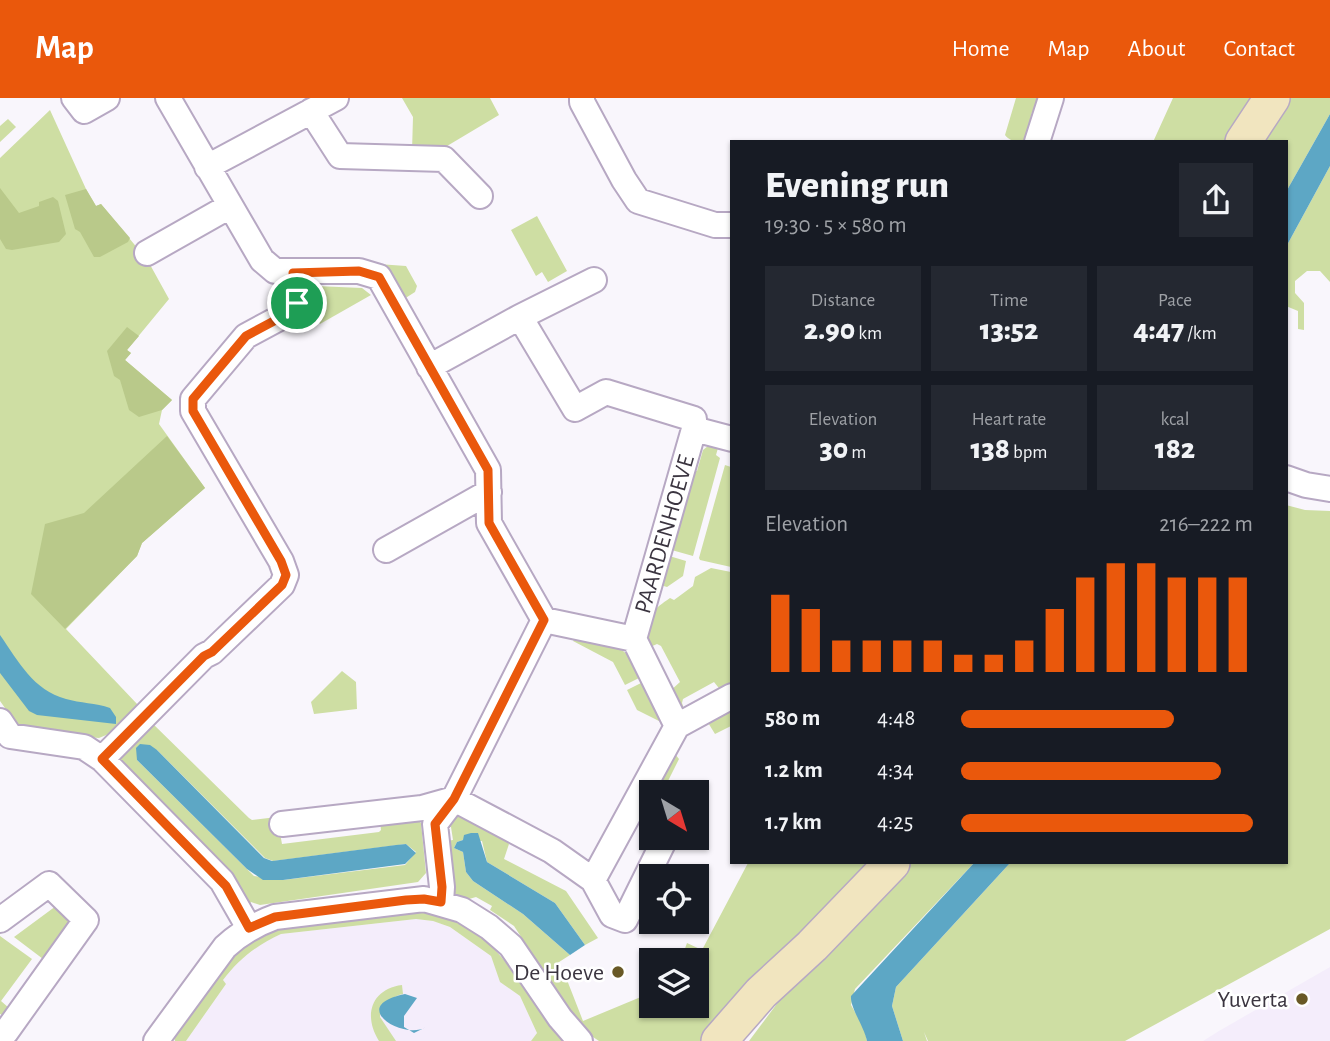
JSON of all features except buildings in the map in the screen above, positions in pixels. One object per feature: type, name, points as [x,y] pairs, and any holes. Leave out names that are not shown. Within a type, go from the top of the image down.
[{"type":"main road","points":[[1244,140],[1272,98]]},
{"type":"main road","points":[[719,1041],[761,993],[812,946],[891,864]]},
{"type":"main road","points":[[742,1041],[812,946]]},
{"type":"street","points":[[74,98],[84,111],[107,98]]},
{"type":"street","points":[[168,98],[262,260],[275,271],[359,271],[379,277],[488,470],[489,523],[544,620],[454,799],[435,824],[442,887],[441,902]]},
{"type":"street","points":[[208,167],[337,98]]},
{"type":"street","points":[[582,98],[638,201],[715,225],[730,225]]},
{"type":"street","points":[[1038,140],[1051,98]]},
{"type":"street","points":[[312,111],[340,156],[444,159],[480,196]]},
{"type":"street","points":[[147,253],[230,206]]},
{"type":"street","points":[[102,759],[204,656],[212,652],[282,585],[286,575],[281,561],[193,411],[193,399],[246,336],[287,314],[297,303],[293,273]]},
{"type":"street","points":[[429,367],[594,280]]},
{"type":"street","name":"PAARDENHOEVE","points":[[520,317],[575,409],[606,392],[694,419],[694,429],[634,639],[677,726]]},
{"type":"street","name":"PAARDENHOEVE","points":[[694,429],[730,438]]},
{"type":"street","points":[[1288,479],[1330,489]]},
{"type":"street","points":[[386,550],[489,492]]},
{"type":"street","name":"PAARDENHOEVE","points":[[544,620],[634,639]]},
{"type":"street","points":[[593,880],[677,726],[730,697]]},
{"type":"street","points":[[4,736],[84,747],[102,759],[226,886],[249,928]]},
{"type":"street","points":[[282,824],[422,808],[454,799],[552,851],[593,880],[612,915],[625,920],[660,850]]},
{"type":"street","points":[[635,803],[639,809]]},
{"type":"street","points":[[0,920],[49,884],[86,920],[2,1031]]},
{"type":"street","points":[[156,1041],[225,947],[249,928],[279,917],[424,899],[462,910],[500,935],[523,962],[559,1018],[580,1041]]},
{"type":"shaded area","points":[[416,919],[450,927],[491,956],[500,981],[520,996],[537,1033],[531,1041],[186,1041],[226,984],[222,981],[234,965],[265,941],[281,934]]},
{"type":"shaded area","name":"Yuverta","points":[[1330,967],[1330,1041],[1203,1041],[1219,1031]]},
{"type":"green space","points":[[402,98],[490,98],[499,115],[437,152],[412,151],[413,117]]},
{"type":"green space","points":[[1016,98],[1042,98],[1038,112],[1032,112],[1029,124],[1034,126],[1028,140],[1012,140],[1005,135]]},
{"type":"green space","points":[[1173,98],[1254,98],[1229,140],[1154,140]]},
{"type":"green space","points":[[1291,98],[1330,98],[1330,114],[1288,188],[1288,140],[1261,140]]},
{"type":"green space","points":[[50,110],[96,206],[101,204],[148,261],[169,299],[127,350],[131,353],[125,360],[172,400],[162,410],[159,424],[205,488],[142,543],[137,556],[66,629],[138,705],[111,733],[99,738],[26,731],[15,722],[0,701],[0,158]]},
{"type":"green space","points":[[8,119],[16,127],[0,142],[0,126]]},
{"type":"green space","points":[[1330,166],[1330,282],[1320,271],[1307,271],[1295,281],[1295,293],[1304,303],[1304,330],[1298,329],[1298,311],[1288,307],[1288,243]]},
{"type":"green space","points":[[0,188],[19,213],[39,206],[39,202],[53,197],[58,201],[66,234],[59,242],[6,249],[0,239]]},
{"type":"green space","points":[[86,189],[96,206],[101,204],[130,238],[128,242],[100,257],[94,257],[80,232],[75,229],[65,195]]},
{"type":"green space","points":[[537,216],[567,271],[548,282],[542,272],[536,276],[511,230]]},
{"type":"green space","points":[[378,264],[406,266],[417,286],[415,292],[404,299]]},
{"type":"green space","points":[[316,286],[362,288],[371,295],[320,324],[311,309],[312,290]]},
{"type":"green space","points":[[127,327],[139,336],[127,350],[131,353],[125,360],[172,400],[162,410],[139,417],[129,410],[120,380],[114,376],[107,351]]},
{"type":"green space","points":[[167,436],[205,488],[142,543],[137,556],[65,629],[31,594],[45,524],[84,513]]},
{"type":"green space","points":[[708,446],[718,448],[716,455],[720,458],[693,556],[668,549],[691,470],[697,471],[703,450]]},
{"type":"green space","points":[[725,465],[730,467],[730,567],[699,558]]},
{"type":"green space","points":[[1288,506],[1305,510],[1330,511],[1330,929],[1125,1041],[928,1041],[924,1032],[927,1041],[903,1041],[892,1006],[896,987],[1009,864],[1288,864]]},
{"type":"green space","points":[[666,555],[686,561],[683,576],[667,587],[657,584]]},
{"type":"green space","points":[[711,568],[730,572],[730,689],[722,692],[714,682],[683,699],[686,715],[669,692],[680,682],[661,646],[657,644],[648,648],[644,631],[651,613],[670,598],[674,600],[693,586],[695,577]]},
{"type":"green space","points":[[575,638],[606,644],[624,652],[636,666],[639,678],[625,685],[613,662],[573,641]]},
{"type":"green space","points":[[342,671],[356,682],[357,709],[314,714],[311,702]]},
{"type":"green space","points":[[641,683],[661,722],[637,710],[627,690]]},
{"type":"green space","points":[[730,707],[730,726],[715,734],[707,721]]},
{"type":"green space","points":[[151,722],[249,818],[252,820],[277,817],[282,844],[379,832],[380,820],[417,820],[421,823],[426,873],[418,882],[260,905],[251,902],[248,906],[120,766],[119,756]],"holes":[[[157,750],[265,858],[273,861],[406,844],[416,852],[405,865],[283,880],[254,876],[137,760],[137,752]]]},
{"type":"green space","points":[[668,752],[675,754],[679,759],[668,780],[654,780]]},
{"type":"green space","points":[[463,815],[498,831],[509,844],[504,859],[566,891],[598,938],[585,945],[555,903],[487,862],[482,841],[463,840],[457,842],[454,848],[463,852],[466,872],[473,881],[523,914],[570,955],[556,964],[567,980],[583,1021],[639,998],[639,1018],[709,1018],[709,948],[703,948],[747,864],[876,864],[733,1000],[700,1041],[599,1041],[577,1023],[514,926],[490,910],[492,906],[476,897],[462,901],[454,895],[446,841],[453,840],[451,827],[446,827],[454,817]]},
{"type":"green space","points":[[904,864],[973,864],[855,989],[851,1005],[864,1028],[867,1041],[749,1041],[782,997]]},
{"type":"green space","points":[[56,906],[74,917],[47,962],[14,937]]},
{"type":"green space","points":[[409,910],[438,914],[463,924],[483,938],[516,976],[563,1041],[531,1041],[537,1033],[520,996],[500,982],[491,956],[450,927],[416,919],[281,934],[272,938],[249,953],[223,980],[226,984],[186,1041],[175,1041],[173,1033],[207,984],[247,941],[261,934],[302,923]]},
{"type":"green space","points":[[0,936],[32,959],[1,1001],[9,1008],[5,1016],[0,1014]]},
{"type":"green space","points":[[687,943],[698,948],[685,948]]},
{"type":"green space","points":[[402,985],[403,994],[388,1002],[380,1017],[396,1041],[379,1041],[371,1022],[373,1005],[383,992]]},
{"type":"water","points":[[1330,114],[1330,166],[1288,243],[1288,188]]},
{"type":"water","points":[[0,635],[28,674],[44,689],[66,699],[110,708],[116,717],[116,724],[37,715],[29,711],[0,673]]},
{"type":"water","points":[[140,744],[150,745],[157,750],[264,858],[272,861],[406,844],[416,853],[405,864],[283,880],[263,880],[247,869],[137,760],[136,748]]},
{"type":"water","points":[[478,833],[487,862],[555,903],[585,945],[570,955],[523,914],[473,881],[466,872],[463,852],[454,848],[457,842],[463,840],[464,835]]},
{"type":"water","points":[[973,864],[1009,864],[896,987],[892,1006],[903,1041],[867,1041],[851,996]]},
{"type":"water","points":[[405,994],[417,998],[404,1016],[404,1027],[408,1030],[394,1026],[380,1013],[380,1006],[388,999]]},
{"type":"place","name":"De Hoeve","points":[[618,972]]},
{"type":"place","name":"Yuverta","points":[[1302,999]]},
{"type":"route","points":[[359,271],[379,277],[488,470],[489,523],[544,620],[454,799],[435,824],[442,887],[441,902],[406,900],[279,917],[249,928],[226,886],[102,759],[204,656],[212,652],[282,585],[286,575],[281,561],[193,411],[193,399],[246,336],[287,314],[297,303],[293,273],[359,271]]}]
